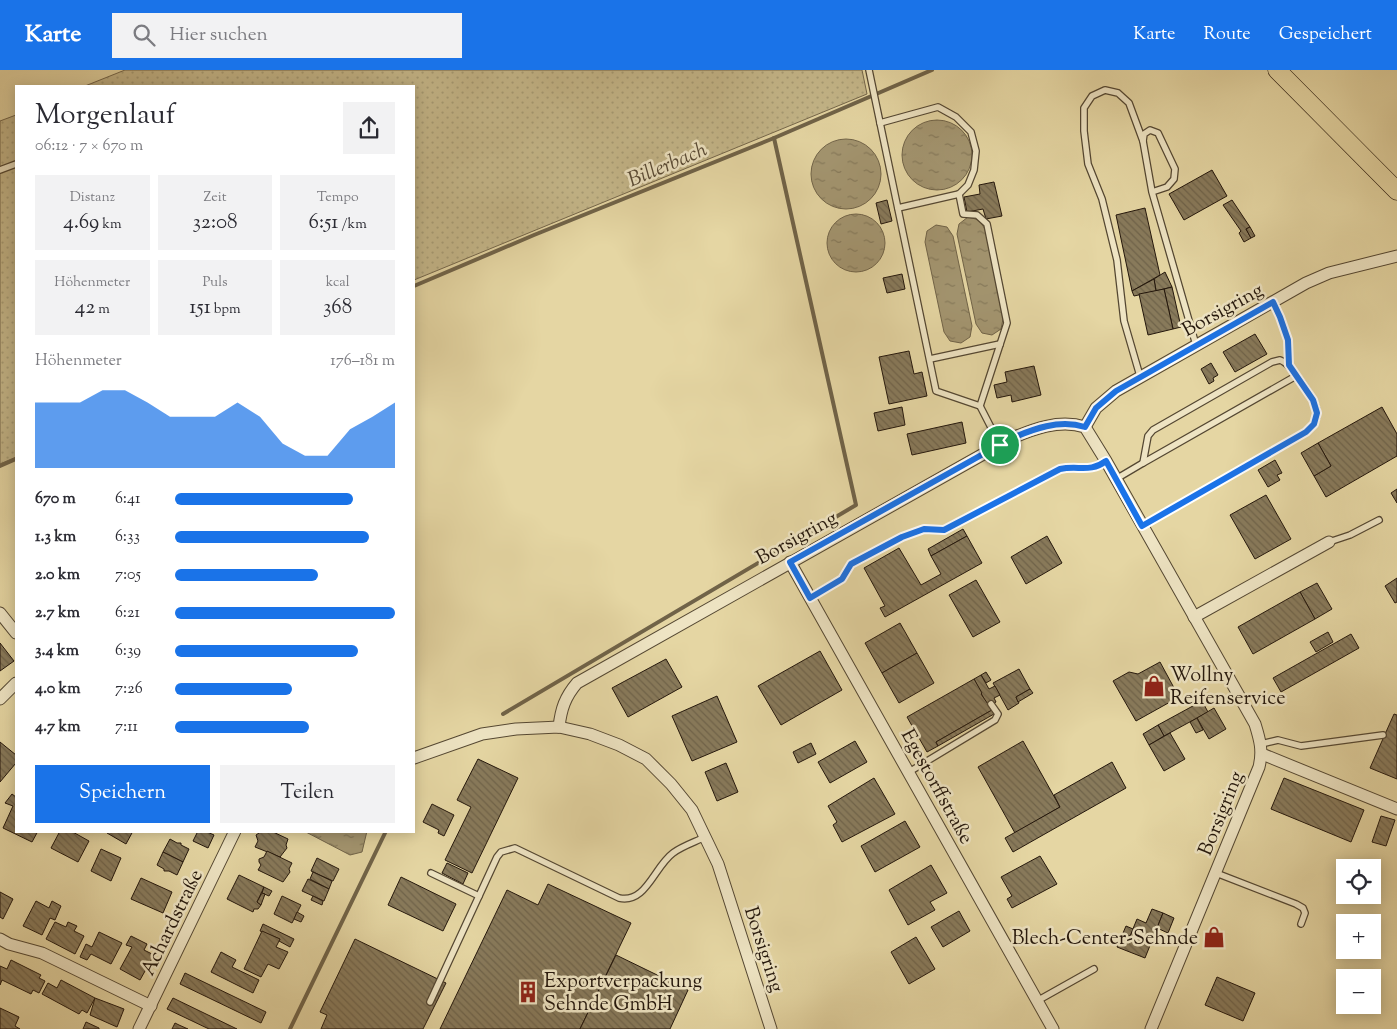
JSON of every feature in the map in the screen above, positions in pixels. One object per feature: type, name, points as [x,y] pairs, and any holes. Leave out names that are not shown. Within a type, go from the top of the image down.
[{"type":"main road","points":[[1277,70],[1397,191]]},
{"type":"street","name":"Borsigring","points":[[559,727],[560,710],[569,692],[577,683],[790,562],[1000,445],[1028,432],[1044,427],[1066,424],[1085,427],[1091,415],[1106,398],[1140,376],[1306,283],[1329,273],[1397,256]]},
{"type":"street","points":[[1085,427],[1255,724],[1262,749],[1397,809]]},
{"type":"street","points":[[1194,617],[1329,542]]},
{"type":"street","name":"Egestorffstraße","points":[[790,562],[1053,1029]]},
{"type":"street","points":[[0,613],[15,632]]},
{"type":"street","points":[[0,699],[15,684]]},
{"type":"street","name":"Borsigring","points":[[415,758],[482,734],[516,729],[559,727],[590,734],[619,745],[646,759],[671,784],[692,810],[718,864],[771,1029]]},
{"type":"street","name":"Borsigring","points":[[1151,1029],[1259,768],[1262,749]]},
{"type":"street","name":"Achardstraße","points":[[139,1029],[234,833]]},
{"type":"street","points":[[0,940],[42,953],[151,1006]]},
{"type":"lane","points":[[869,70],[936,391],[980,406],[1000,445]]},
{"type":"lane","points":[[1140,376],[1124,321],[1117,260],[1102,199],[1088,164],[1084,131],[1084,108],[1092,96],[1106,90],[1118,93],[1129,102],[1143,141],[1152,192],[1196,345]]},
{"type":"lane","points":[[880,123],[938,107],[956,118],[971,132],[976,151],[974,170],[968,185],[959,194],[898,208]]},
{"type":"lane","points":[[1143,141],[1144,134],[1150,130],[1158,133],[1175,169],[1174,179],[1167,187],[1152,192]]},
{"type":"lane","points":[[0,170],[15,164]]},
{"type":"lane","points":[[959,194],[963,214],[977,216],[987,224],[1007,323],[980,406]]},
{"type":"lane","points":[[1273,302],[1288,340],[1289,365]]},
{"type":"lane","points":[[930,359],[1000,344]]},
{"type":"lane","points":[[1142,526],[1306,432],[1314,424],[1317,413],[1313,400],[1289,365],[1280,360],[1272,362],[1153,430],[1148,436],[1143,464]]},
{"type":"lane","points":[[1116,479],[1296,376]]},
{"type":"lane","points":[[810,598],[842,579],[851,564],[902,537],[924,529],[944,530],[1060,469],[1070,467],[1097,468],[1106,461]]},
{"type":"lane","points":[[1329,542],[1350,535],[1379,520]]},
{"type":"lane","points":[[909,772],[995,720],[998,714],[991,704]]},
{"type":"lane","points":[[1262,749],[1278,740],[1301,746],[1383,735]]},
{"type":"lane","points":[[430,1002],[496,857],[508,849],[515,848],[619,898],[626,899],[639,895],[674,852],[705,837]]},
{"type":"lane","points":[[1216,872],[1303,908],[1305,913],[1301,924]]},
{"type":"lane","points":[[431,873],[479,896]]},
{"type":"lane","points":[[1037,1001],[1094,969]]},
{"type":"shaded area","points":[[125,70],[862,70],[867,94],[415,280],[415,85],[88,85]]},
{"type":"shaded area","points":[[15,115],[15,457],[0,464],[0,121]]},
{"type":"water","points":[[937,120],[950,123],[962,130],[969,142],[972,155],[969,168],[962,180],[950,187],[937,190],[924,187],[912,180],[905,168],[902,155],[905,142],[912,130],[924,123]]},
{"type":"water","points":[[846,139],[865,145],[875,155],[881,174],[875,193],[865,203],[846,209],[827,203],[817,193],[811,174],[817,155],[827,145]]},
{"type":"water","points":[[856,214],[867,216],[880,227],[885,243],[883,254],[872,267],[856,272],[845,270],[832,259],[827,243],[829,232],[840,219]]},
{"type":"water","points":[[968,217],[979,220],[985,229],[1003,319],[1001,329],[992,335],[982,333],[976,324],[957,234],[959,224]]},
{"type":"water","points":[[936,225],[947,227],[953,236],[972,326],[970,337],[961,343],[950,341],[944,332],[925,242],[927,231]]},
{"type":"water","points":[[308,833],[367,833],[362,852],[350,855]]},
{"type":"building","points":[[1212,170],[1227,196],[1184,220],[1169,194]]},
{"type":"building","points":[[994,182],[1002,216],[986,219],[983,209],[967,212],[964,197],[980,194],[979,185]]},
{"type":"building","points":[[887,200],[892,221],[881,224],[876,203]]},
{"type":"building","points":[[1232,200],[1250,227],[1246,229],[1251,238],[1244,242],[1239,233],[1241,231],[1223,205]]},
{"type":"building","points":[[1145,208],[1160,275],[1132,291],[1116,215]]},
{"type":"building","points":[[1250,227],[1255,236],[1251,238],[1246,229]]},
{"type":"building","points":[[1165,272],[1172,287],[1156,291],[1154,279]]},
{"type":"building","points":[[902,274],[905,289],[887,293],[883,278]]},
{"type":"building","points":[[1154,279],[1156,291],[1134,296],[1132,291]]},
{"type":"building","points":[[1172,287],[1181,327],[1173,329],[1164,289]]},
{"type":"building","points":[[1164,289],[1173,329],[1148,335],[1139,294]]},
{"type":"building","points":[[1255,334],[1267,354],[1235,372],[1223,352]]},
{"type":"building","points":[[909,351],[914,374],[922,372],[927,396],[889,404],[879,357]]},
{"type":"building","points":[[1211,363],[1218,375],[1209,384],[1201,369]]},
{"type":"building","points":[[1034,366],[1041,395],[1012,402],[1011,395],[997,398],[994,385],[1007,382],[1005,372]]},
{"type":"building","points":[[902,407],[905,425],[878,431],[874,413]]},
{"type":"building","points":[[1382,407],[1397,434],[1397,456],[1326,497],[1314,476],[1331,466],[1318,443]]},
{"type":"building","points":[[962,422],[966,443],[912,455],[907,434]]},
{"type":"building","points":[[1318,443],[1331,466],[1314,476],[1301,453]]},
{"type":"building","points":[[1275,460],[1282,473],[1277,475],[1280,480],[1268,487],[1258,470]]},
{"type":"building","points":[[1397,489],[1397,503],[1391,493]]},
{"type":"building","points":[[1266,495],[1291,539],[1255,559],[1230,515]]},
{"type":"building","points":[[963,529],[967,536],[931,556],[928,549]]},
{"type":"building","points":[[967,536],[982,563],[885,617],[880,608],[885,606],[864,568],[899,548],[921,585],[941,574],[931,556]]},
{"type":"building","points":[[1047,536],[1062,563],[1026,584],[1011,557]]},
{"type":"building","points":[[1397,578],[1397,602],[1395,603],[1385,586]]},
{"type":"building","points":[[976,580],[1000,622],[973,637],[949,595]]},
{"type":"building","points":[[1317,583],[1332,609],[1315,619],[1300,592]]},
{"type":"building","points":[[1300,592],[1315,619],[1253,654],[1238,627]]},
{"type":"building","points":[[900,623],[917,653],[882,673],[865,643]]},
{"type":"building","points":[[1328,632],[1333,642],[1316,652],[1310,642]]},
{"type":"building","points":[[1351,634],[1359,648],[1281,692],[1273,678]]},
{"type":"building","points":[[0,643],[14,661],[0,671]]},
{"type":"building","points":[[820,651],[842,690],[781,725],[758,686]]},
{"type":"building","points":[[917,653],[934,683],[899,703],[882,673]]},
{"type":"building","points":[[666,659],[682,687],[628,717],[612,688]]},
{"type":"building","points":[[1160,662],[1179,697],[1136,721],[1113,681],[1129,672],[1138,674]]},
{"type":"building","points":[[1019,669],[1030,689],[1016,697],[1019,703],[1008,710],[993,683]]},
{"type":"building","points":[[986,672],[991,680],[986,683],[981,675]]},
{"type":"building","points":[[981,675],[989,689],[995,686],[1000,695],[994,698],[996,702],[988,707],[974,679]]},
{"type":"building","points":[[974,679],[992,710],[936,742],[938,746],[927,752],[907,717]]},
{"type":"building","points":[[1030,689],[1033,693],[1018,702],[1016,697]]},
{"type":"building","points":[[717,696],[737,742],[692,761],[672,716]]},
{"type":"building","points":[[1202,701],[1208,712],[1164,736],[1158,725]]},
{"type":"building","points":[[1214,708],[1226,729],[1209,739],[1197,718]]},
{"type":"building","points":[[992,710],[994,714],[938,746],[936,742]]},
{"type":"building","points":[[1394,714],[1397,715],[1397,779],[1370,768]]},
{"type":"building","points":[[1197,718],[1203,730],[1196,733],[1190,722]]},
{"type":"building","points":[[1158,725],[1164,736],[1149,745],[1143,734]]},
{"type":"building","points":[[1170,733],[1185,759],[1164,771],[1149,745]]},
{"type":"building","points":[[855,741],[867,762],[830,783],[818,762]]},
{"type":"building","points":[[1023,741],[1060,807],[1015,833],[978,767]]},
{"type":"building","points":[[0,742],[15,754],[15,764],[0,782]]},
{"type":"building","points":[[811,743],[816,754],[798,763],[793,752]]},
{"type":"building","points":[[478,759],[518,778],[472,873],[445,860],[471,807],[457,800]]},
{"type":"building","points":[[1112,762],[1126,788],[1013,852],[1005,838],[1060,807],[1054,795]]},
{"type":"building","points":[[726,763],[738,792],[717,801],[705,772]]},
{"type":"building","points":[[874,778],[895,814],[842,842],[833,825],[837,822],[828,806]]},
{"type":"building","points":[[1284,778],[1364,810],[1351,842],[1271,809]]},
{"type":"building","points":[[12,794],[15,796],[15,833],[37,833],[32,842],[3,828],[13,806],[5,803]]},
{"type":"building","points":[[432,804],[454,815],[444,836],[438,833],[439,830],[423,822]]},
{"type":"building","points":[[1381,816],[1395,820],[1386,846],[1372,842]]},
{"type":"building","points":[[905,821],[920,847],[875,872],[861,846]]},
{"type":"building","points":[[59,833],[75,833],[89,841],[78,862],[51,848]]},
{"type":"building","points":[[107,833],[132,833],[126,844]]},
{"type":"building","points":[[197,833],[214,835],[208,848],[193,841]]},
{"type":"building","points":[[259,833],[275,833],[288,839],[287,848],[280,857],[255,847],[258,841],[256,835]]},
{"type":"building","points":[[170,839],[181,843],[181,845],[189,849],[183,862],[163,852]]},
{"type":"building","points":[[101,849],[121,858],[111,881],[91,871]]},
{"type":"building","points":[[267,851],[292,863],[289,869],[290,872],[283,882],[258,870],[261,865],[259,859],[264,857]]},
{"type":"building","points":[[163,852],[183,862],[177,875],[164,871],[164,869],[157,865]]},
{"type":"building","points":[[1040,856],[1057,884],[1012,908],[1007,899],[1012,896],[1001,877]]},
{"type":"building","points":[[317,858],[339,869],[333,881],[311,871]]},
{"type":"building","points":[[447,863],[468,873],[463,884],[442,873]]},
{"type":"building","points":[[931,865],[947,893],[930,902],[935,910],[908,925],[889,890]]},
{"type":"building","points":[[313,872],[332,881],[329,889],[310,879]]},
{"type":"building","points":[[239,875],[264,887],[257,902],[261,905],[258,909],[254,909],[253,912],[227,899]]},
{"type":"building","points":[[401,877],[456,904],[443,931],[388,905]]},
{"type":"building","points":[[141,878],[172,892],[163,913],[131,899]]},
{"type":"building","points":[[308,879],[329,889],[324,901],[302,891]]},
{"type":"building","name":"Exportverpackung Sehnde GmbH","points":[[548,884],[631,923],[580,1029],[440,1029],[507,890],[538,905]]},
{"type":"building","points":[[264,887],[272,891],[269,896],[262,893]]},
{"type":"building","points":[[0,892],[13,899],[3,919],[0,917]]},
{"type":"building","points":[[262,893],[265,894],[261,905],[257,902]]},
{"type":"building","points":[[282,896],[301,905],[292,923],[274,914]]},
{"type":"building","points":[[313,896],[323,901],[322,905],[311,900]]},
{"type":"building","points":[[36,901],[49,908],[52,901],[61,906],[55,920],[50,918],[42,935],[23,926]]},
{"type":"building","points":[[1152,909],[1163,913],[1145,958],[1117,947],[1123,933],[1130,936],[1137,919],[1146,923]]},
{"type":"building","points":[[959,911],[970,931],[943,947],[931,927]]},
{"type":"building","points":[[297,912],[304,916],[301,922],[294,919]]},
{"type":"building","points":[[1163,913],[1174,918],[1168,933],[1157,928]]},
{"type":"building","points":[[55,922],[66,927],[68,922],[77,926],[74,931],[84,936],[75,954],[46,939]]},
{"type":"building","points":[[263,924],[294,939],[290,947],[279,941],[280,939],[260,931]]},
{"type":"building","points":[[1126,926],[1133,929],[1130,936],[1123,933]]},
{"type":"building","points":[[262,931],[280,939],[276,947],[288,952],[279,969],[268,964],[261,977],[244,969]]},
{"type":"building","points":[[99,932],[122,943],[111,964],[91,954],[87,960],[80,957],[86,944],[92,947]]},
{"type":"building","points":[[131,936],[147,944],[144,950],[154,955],[140,980],[120,969],[132,947],[126,945]]},
{"type":"building","points":[[916,937],[935,969],[909,984],[891,952]]},
{"type":"building","points":[[355,939],[446,983],[423,1029],[321,1029],[327,1015],[320,1012]]},
{"type":"building","points":[[221,952],[236,960],[232,967],[259,980],[253,993],[211,972]]},
{"type":"building","points":[[616,955],[688,990],[670,1029],[580,1029]]},
{"type":"building","points":[[11,960],[41,975],[39,978],[45,981],[39,993],[33,990],[31,994],[2,980],[0,985],[0,966],[7,969]]},
{"type":"building","points":[[185,973],[266,1012],[261,1023],[180,984]]},
{"type":"building","points":[[1217,977],[1255,993],[1243,1021],[1205,1005]]},
{"type":"building","points":[[61,980],[95,998],[87,1013],[82,1010],[79,1014],[42,994],[48,983],[57,988]]},
{"type":"building","points":[[95,998],[124,1009],[117,1027],[90,1015]]},
{"type":"building","points":[[173,998],[237,1029],[209,1029],[167,1009]]},
{"type":"building","points":[[0,1008],[19,1017],[15,1026],[20,1029],[0,1029]]},
{"type":"building","points":[[86,1022],[99,1028],[99,1029],[83,1029]]},
{"type":"building","points":[[175,1023],[179,1025],[188,1029],[172,1029]]},
{"type":"waterway","name":"Billerbach","points":[[415,286],[534,235],[774,138],[932,70]]},
{"type":"waterway","points":[[503,714],[856,505],[774,138]]},
{"type":"waterway","name":"Billerbach","points":[[0,466],[15,459]]},
{"type":"waterway","points":[[290,1029],[385,833]]},
{"type":"place","name":"Wollny Reifenservice","points":[[1154,686]]},
{"type":"place","name":"Blech-Center-Sehnde","points":[[1214,937]]},
{"type":"place","name":"Exportverpackung Sehnde GmbH","points":[[528,992]]},
{"type":"route","points":[[1273,302],[1288,340],[1289,365],[1313,400],[1317,413],[1314,424],[1306,432],[1142,526],[1106,461],[1097,468],[1070,467],[1060,469],[944,530],[924,529],[902,537],[851,564],[842,579],[810,598],[790,562],[1000,445],[1010,439],[1044,427],[1066,424],[1085,427],[1096,408],[1106,398],[1126,384],[1273,302]]}]
